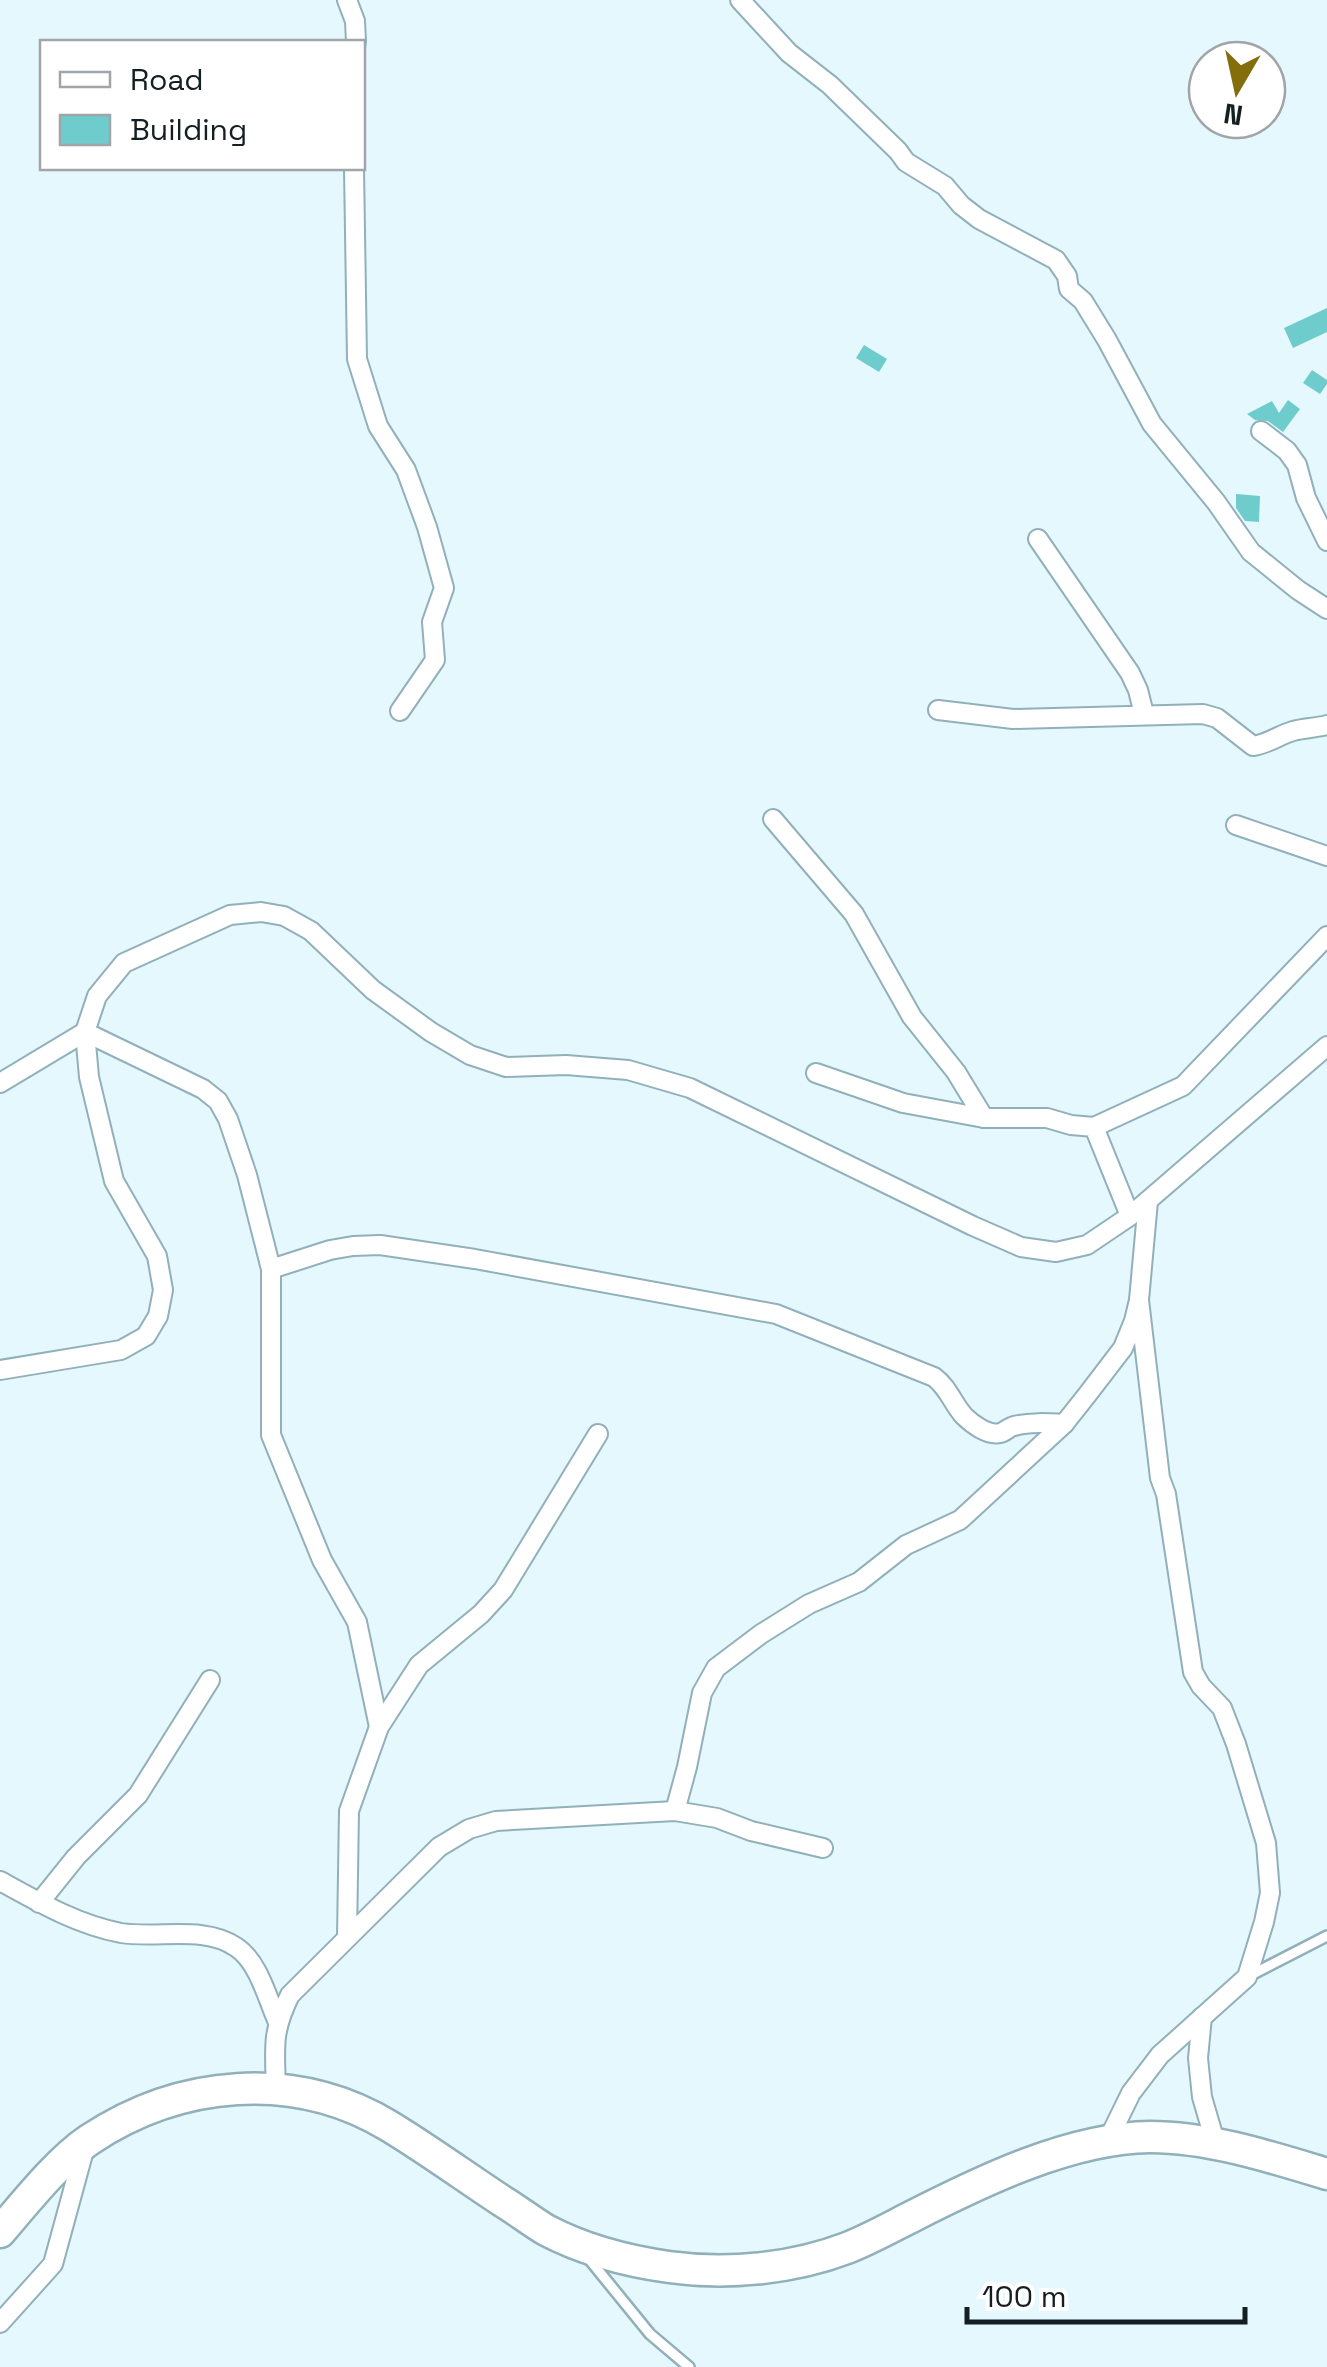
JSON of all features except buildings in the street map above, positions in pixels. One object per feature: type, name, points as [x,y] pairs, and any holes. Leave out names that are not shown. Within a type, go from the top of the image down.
[{"type":"main road","points":[[0,2232],[86,2142],[154,2106],[220,2089],[276,2090],[316,2095],[350,2105],[544,2228],[610,2256],[670,2268],[744,2269],[795,2263],[851,2246],[976,2184],[1085,2146],[1149,2138],[1216,2146],[1327,2174]]},
{"type":"street","points":[[347,0],[355,20],[356,40]]},
{"type":"street","points":[[740,0],[789,53],[830,86],[906,162],[945,186],[978,219],[1056,260],[1067,276],[1069,289],[1083,302],[1107,340],[1152,424],[1251,552],[1327,609]]},
{"type":"street","points":[[354,170],[357,359],[378,426],[406,470],[444,588],[432,622],[435,660],[400,711]]},
{"type":"street","points":[[1260,431],[1288,451],[1297,465],[1306,498],[1327,540]]},
{"type":"street","points":[[1038,539],[1130,673],[1144,714]]},
{"type":"street","points":[[938,710],[1014,719],[1202,714],[1217,718],[1253,746],[1327,724]]},
{"type":"street","points":[[772,818],[854,914],[912,1017],[956,1072],[984,1118]]},
{"type":"street","points":[[1236,825],[1327,856]]},
{"type":"street","points":[[0,1370],[121,1350],[146,1336],[158,1316],[163,1290],[157,1256],[114,1181],[89,1077],[85,1032],[97,996],[124,963],[230,915],[261,912],[284,916],[311,931],[373,990],[430,1032],[470,1055],[506,1067],[566,1065],[628,1070],[690,1088],[1021,1247],[1056,1252],[1087,1245],[1130,1216],[1327,1046]]},
{"type":"street","points":[[816,1073],[904,1103],[984,1118],[1047,1118],[1094,1126],[1183,1086],[1327,936]]},
{"type":"street","points":[[0,1083],[85,1032]]},
{"type":"street","points":[[85,1032],[203,1089],[218,1101],[228,1120],[247,1175],[271,1269],[271,1435],[322,1560],[357,1622],[379,1727]]},
{"type":"street","points":[[1094,1126],[1130,1216]]},
{"type":"street","points":[[1107,2143],[1132,2093],[1160,2055],[1247,1977],[1270,1892],[1266,1843],[1236,1744],[1222,1708],[1193,1672],[1166,1494],[1160,1478],[1139,1300],[1148,1200]]},
{"type":"street","points":[[271,1269],[330,1250],[380,1245],[474,1258],[776,1314],[934,1377],[942,1382],[963,1415],[988,1432],[997,1434],[1010,1426],[1037,1423],[1064,1424]]},
{"type":"street","points":[[675,1811],[702,1692],[716,1668],[809,1604],[859,1582],[906,1545],[960,1520],[1064,1424],[1123,1348],[1139,1300]]},
{"type":"street","points":[[347,1938],[349,1810],[379,1727],[419,1665],[481,1614],[503,1590],[598,1434]]},
{"type":"street","points":[[39,1902],[76,1857],[138,1795],[210,1680]]},
{"type":"street","points":[[276,2090],[275,2038],[278,2020],[290,1996],[439,1847],[469,1829],[525,1818],[675,1811],[717,1818],[751,1831],[823,1848]]},
{"type":"street","points":[[0,1881],[62,1914],[122,1933],[221,1939],[251,1960],[278,2020]]},
{"type":"street","points":[[1202,2017],[1198,2058],[1202,2097],[1216,2146]]},
{"type":"street","points":[[0,2323],[53,2264],[86,2142]]},
{"type":"lane","points":[[1247,1977],[1327,1936]]},
{"type":"lane","points":[[576,2243],[650,2334],[689,2367]]}]
